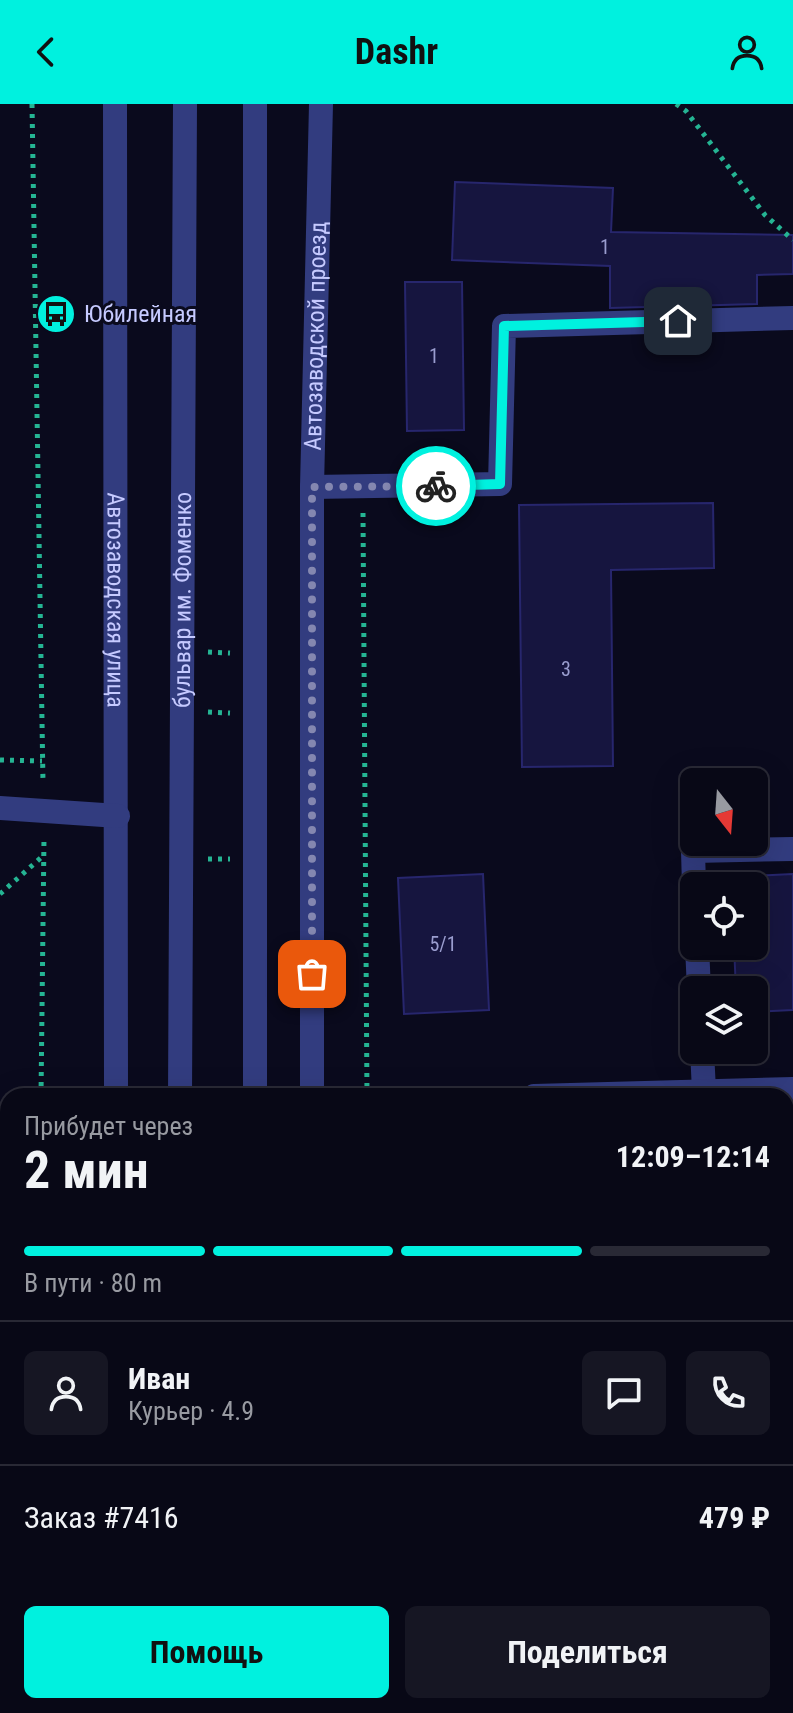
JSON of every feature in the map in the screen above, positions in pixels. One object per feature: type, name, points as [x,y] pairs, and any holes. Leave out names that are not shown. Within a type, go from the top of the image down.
[{"type":"street","name":"Автозаводская улица","points":[[115,104],[116,1088]]},
{"type":"street","name":"бульвар им. Фоменко","points":[[180,1088],[185,104]]},
{"type":"street","points":[[255,104],[255,1088]]},
{"type":"street","name":"Автозаводской проезд","points":[[312,1088],[312,487],[321,104]]},
{"type":"street","points":[[312,487],[363,489],[500,484],[504,326],[793,318]]},
{"type":"street","points":[[0,808],[118,816]]},
{"type":"street","points":[[694,872],[693,851],[793,849]]},
{"type":"street","points":[[703,1064],[704,1088]]},
{"type":"path","points":[[32,104],[45,811],[41,1088]]},
{"type":"path","points":[[676,104],[686,111],[765,215],[793,240]]},
{"type":"path","points":[[363,489],[367,1088]]},
{"type":"path","points":[[180,652],[255,653]]},
{"type":"path","points":[[180,712],[255,713]]},
{"type":"path","points":[[0,760],[42,761]]},
{"type":"path","points":[[0,894],[44,855]]},
{"type":"path","points":[[180,860],[255,859]]},
{"type":"building","points":[[455,182],[613,188],[611,232],[793,235],[793,274],[757,275],[757,304],[610,308],[610,266],[452,260]]},
{"type":"building","points":[[405,282],[462,282],[464,430],[407,431]]},
{"type":"building","points":[[713,503],[714,568],[611,570],[613,766],[522,767],[519,505]]},
{"type":"building","points":[[483,874],[489,1010],[404,1014],[398,878]]},
{"type":"building","points":[[793,874],[793,1010],[768,1011],[768,976],[735,976],[735,960],[768,960],[768,875]]},
{"type":"way so far","points":[[312,974],[312,487],[363,489],[436,486]]},
{"type":"place","name":"Юбилейная","points":[[56,314]]},
{"type":"route","points":[[436,486],[500,484],[504,326],[678,321]]}]
